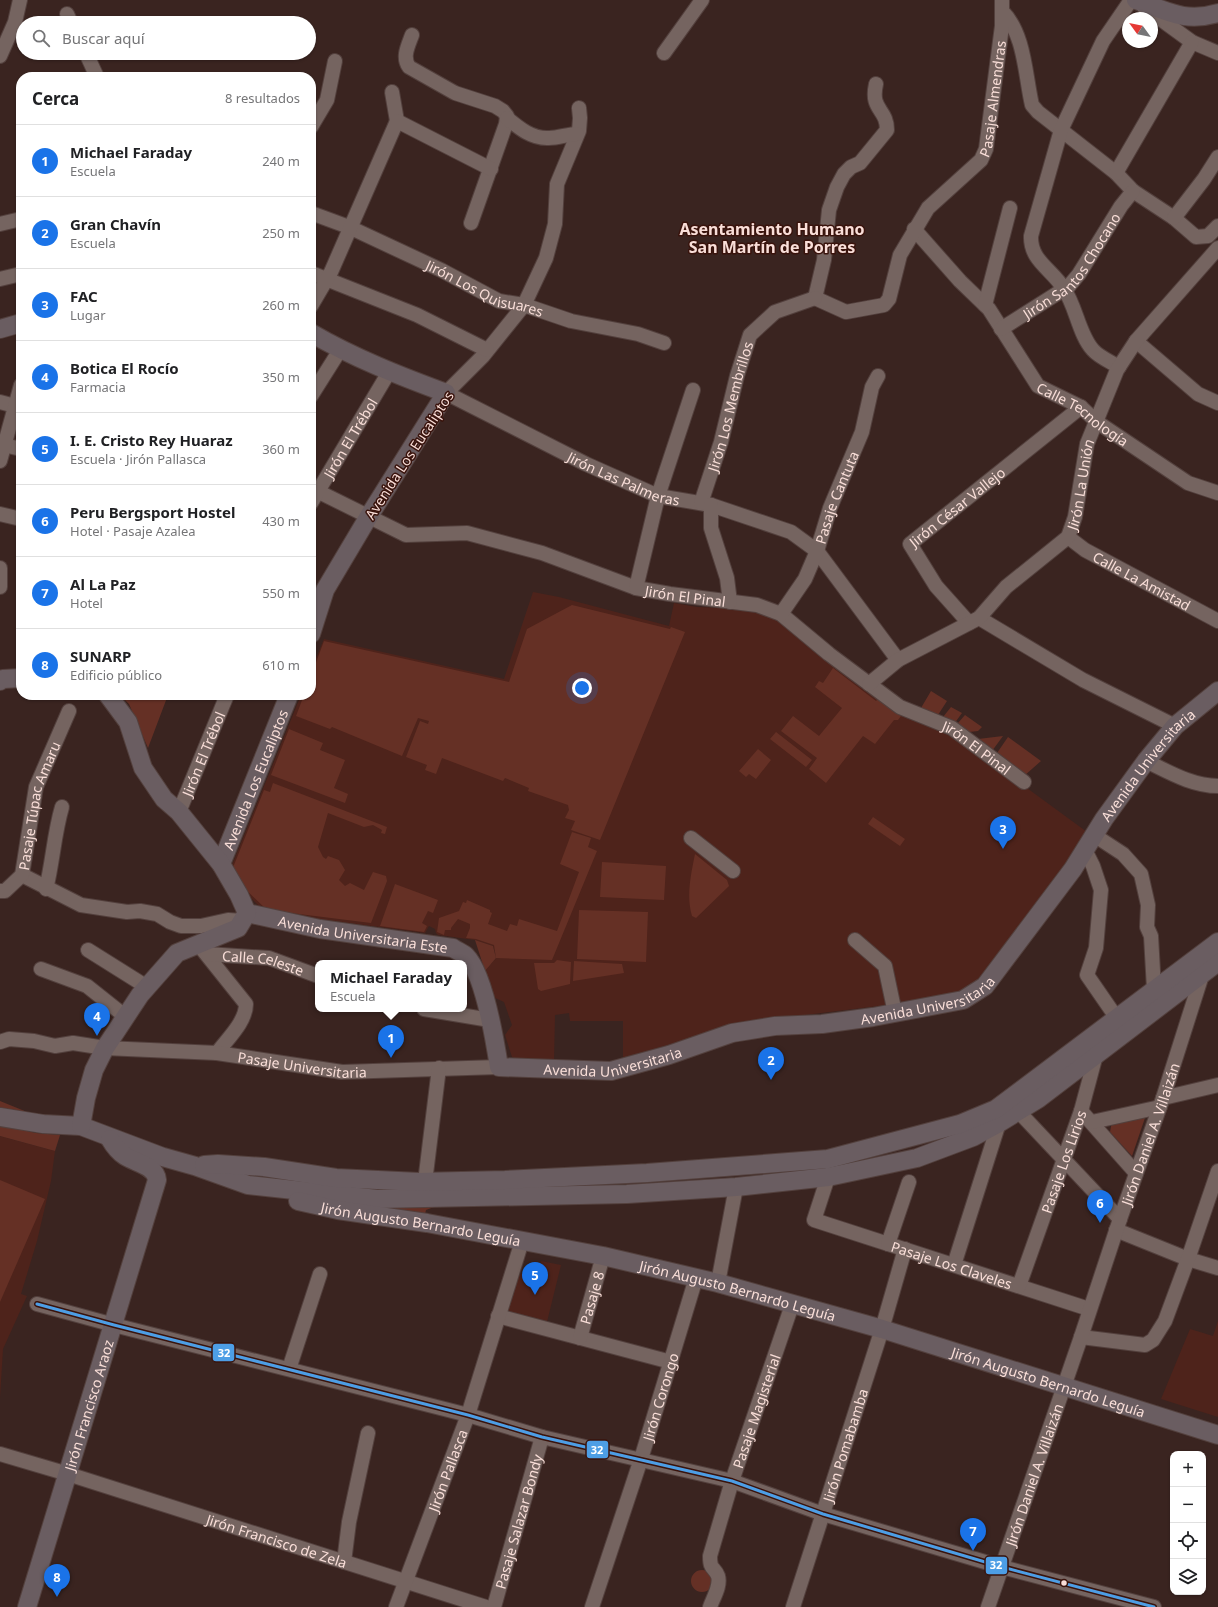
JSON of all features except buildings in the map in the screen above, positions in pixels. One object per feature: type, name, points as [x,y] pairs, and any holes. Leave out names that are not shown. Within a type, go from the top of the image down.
[{"type":"main road","points":[[1135,0],[1180,17],[1203,18],[1218,13]]},
{"type":"main road","points":[[0,329],[16,324]]},
{"type":"main road","name":"Jirón Las Palmeras","points":[[316,336],[340,350],[389,372],[446,393]]},
{"type":"main road","name":"Avenida Los Eucaliptos","points":[[316,618],[325,590],[369,516],[446,393]]},
{"type":"main road","points":[[0,681],[3,679],[16,678]]},
{"type":"main road","name":"Avenida Universitaria","points":[[499,1067],[611,1071],[668,1055],[732,1033],[775,1026],[822,1024],[895,1013],[963,1000],[985,986],[1073,869],[1089,842],[1146,761],[1175,726],[1218,691]]},
{"type":"main road","points":[[81,1126],[86,1098],[94,1070],[105,1048],[147,987],[178,953],[202,949],[247,919],[240,895],[221,864],[179,812],[164,799],[143,768],[128,722],[112,700]]},
{"type":"main road","name":"Avenida Los Eucaliptos","points":[[221,864],[287,700]]},
{"type":"main road","name":"Avenida Universitaria Este","points":[[247,919],[453,948],[466,956],[476,973],[490,1020],[499,1067]]},
{"type":"main road","points":[[0,1117],[43,1124],[81,1126],[169,1159],[195,1166],[248,1185],[377,1199],[426,1190],[506,1180],[647,1173],[828,1159],[1006,1111],[1038,1098],[1096,1055],[1207,963],[1218,942]]},
{"type":"main road","points":[[195,1166],[226,1164],[264,1167],[426,1190],[627,1194],[736,1187],[828,1177],[917,1158],[973,1137],[1006,1111],[1091,1036],[1116,1017],[1154,989],[1207,963]]},
{"type":"main road","name":"Jirón Francisco Araoz","points":[[27,1607],[157,1180],[156,1175],[151,1169],[124,1155],[113,1144],[114,1138]]},
{"type":"main road","name":"Jirón Augusto Bernardo Leguía","points":[[248,1185],[295,1200],[338,1210],[423,1222],[522,1240],[603,1256],[718,1283],[792,1306],[882,1329],[1218,1435]]},
{"type":"street","points":[[16,16],[20,0]]},
{"type":"street","points":[[664,53],[702,0]]},
{"type":"street","points":[[1119,367],[1094,351],[1088,343],[1064,289],[1033,253],[1030,245],[1030,236],[1061,130],[1103,41],[1131,0]]},
{"type":"street","points":[[1135,0],[1192,42],[1218,53]]},
{"type":"street","points":[[1002,6],[1019,39],[1032,105],[1038,112],[1116,172],[1133,191],[1174,218],[1196,237],[1208,236],[1218,226]]},
{"type":"street","name":"Pasaje Almendras","points":[[815,298],[846,312],[884,305],[889,299],[900,255],[914,229],[928,208],[981,160],[986,149],[1002,6]]},
{"type":"street","points":[[0,56],[16,18]]},
{"type":"street","points":[[412,35],[405,56],[405,62],[409,67],[455,93],[495,106],[503,111],[506,118],[528,134],[536,137],[548,138],[577,134]]},
{"type":"street","points":[[1116,172],[1192,42]]},
{"type":"street","points":[[89,60],[95,72]]},
{"type":"street","points":[[316,119],[328,100],[335,61]]},
{"type":"street","points":[[815,298],[824,260],[829,210],[837,187],[844,174],[851,167],[860,163],[887,130],[887,122],[873,96],[876,84]]},
{"type":"street","points":[[316,298],[327,280],[396,121],[392,92]]},
{"type":"street","name":"Avenida Los Eucaliptos","points":[[446,393],[487,350],[524,305],[546,258],[555,224],[557,184],[577,134],[580,118],[578,108]]},
{"type":"street","points":[[471,223],[491,169],[506,118]]},
{"type":"street","points":[[396,121],[491,169]]},
{"type":"street","points":[[1174,218],[1204,179],[1218,157]]},
{"type":"street","name":"Jirón Santos Chocano","points":[[1001,329],[1064,289],[1079,274],[1121,206],[1133,191]]},
{"type":"street","points":[[985,305],[1010,208]]},
{"type":"street","name":"Jirón Los Quisuares","points":[[316,215],[349,227],[441,270],[500,301],[524,305],[571,321],[638,334],[664,344]]},
{"type":"street","points":[[0,224],[16,220]]},
{"type":"street","name":"Calle Tecnología","points":[[914,229],[960,281],[985,305],[1038,386],[1081,407],[1097,422],[1188,483],[1218,493]]},
{"type":"street","name":"Jirón La Unión","points":[[869,684],[898,660],[974,620],[1006,587],[1068,537],[1076,517],[1087,444],[1119,367],[1136,341],[1218,248]]},
{"type":"street","points":[[0,279],[16,275]]},
{"type":"street","points":[[316,275],[417,315],[487,350]]},
{"type":"street","name":"Jirón Los Membrillos","points":[[730,602],[727,578],[711,528],[706,504],[737,376],[750,335],[775,312],[815,298]]},
{"type":"street","points":[[1136,341],[1155,356],[1192,390],[1218,403]]},
{"type":"street","points":[[316,388],[340,350]]},
{"type":"street","name":"Jirón El Trébol","points":[[316,488],[389,372]]},
{"type":"street","name":"Pasaje Cantuta","points":[[781,614],[805,579],[817,551],[830,508],[862,432],[872,387],[878,376]]},
{"type":"street","points":[[636,588],[658,496],[693,390]]},
{"type":"street","name":"Jirón Las Palmeras","points":[[446,393],[586,464],[658,496],[706,504],[791,532],[817,551],[898,660]]},
{"type":"street","points":[[0,402],[15,406]]},
{"type":"street","points":[[0,461],[2,444],[16,402]]},
{"type":"street","name":"Jirón César Vallejo","points":[[1081,407],[910,544],[936,586],[974,620],[1083,680],[1175,726]]},
{"type":"street","points":[[2,444],[16,448]]},
{"type":"street","name":"Jirón El Pinal","points":[[316,490],[406,535],[467,533],[542,553],[636,588],[757,605],[781,614],[900,707],[952,728],[1024,782]]},
{"type":"street","points":[[0,514],[16,518]]},
{"type":"street","name":"Calle La Amistad","points":[[1068,537],[1085,550],[1218,621]]},
{"type":"street","points":[[0,568],[0,587]]},
{"type":"street","name":"Jirón El Trébol","points":[[179,812],[225,700]]},
{"type":"street","name":"Pasaje Túpac Amaru","points":[[0,891],[5,891],[22,875],[36,787],[69,711]]},
{"type":"street","points":[[1146,761],[1185,780],[1208,786],[1218,786]]},
{"type":"street","points":[[46,889],[53,862],[55,830],[62,807]]},
{"type":"street","points":[[691,838],[733,871]]},
{"type":"street","points":[[1116,1017],[1087,975],[1096,948],[1101,890],[1093,866],[1089,842],[1123,854],[1141,874],[1148,905],[1147,927],[1150,936],[1154,989]]},
{"type":"street","points":[[22,875],[46,889],[81,905],[127,912],[140,911],[157,914],[170,922],[181,926],[201,926],[228,920],[247,919]]},
{"type":"street","points":[[855,940],[885,966],[895,1013]]},
{"type":"street","points":[[202,949],[246,1004],[246,1011],[242,1019],[217,1053]]},
{"type":"street","name":"Calle Celeste","points":[[202,949],[269,958],[315,975]]},
{"type":"street","points":[[88,950],[147,987]]},
{"type":"street","name":"Jirón Daniel A. Villaizán","points":[[988,1607],[1081,1337],[1118,1224],[1162,1102],[1207,963]]},
{"type":"street","points":[[41,969],[87,986],[126,1016]]},
{"type":"street","points":[[442,1012],[490,1020]]},
{"type":"street","name":"Pasaje Los Lirios","points":[[1019,1286],[1081,1111],[1096,1055],[1091,1036]]},
{"type":"street","name":"Pasaje Universitaria","points":[[0,1042],[9,1039],[34,1041],[55,1046],[73,1043],[105,1048],[217,1053],[342,1072],[499,1067]]},
{"type":"street","points":[[426,1190],[439,1068]]},
{"type":"street","points":[[1092,1122],[1218,1085]]},
{"type":"street","points":[[954,1265],[1006,1111],[1064,1160],[1118,1224],[1188,1259],[1218,1268]]},
{"type":"street","points":[[1081,1111],[1136,1173]]},
{"type":"street","points":[[1081,1337],[1145,1345],[1153,1340],[1165,1321],[1218,1171]]},
{"type":"street","name":"Pasaje Los Claveles","points":[[828,1177],[814,1220],[1090,1309]]},
{"type":"street","points":[[888,1244],[909,1182]]},
{"type":"street","points":[[718,1283],[736,1187]]},
{"type":"street","name":"Jirón Pallasca","points":[[396,1607],[468,1415],[522,1240]]},
{"type":"street","name":"Jirón Pomabamba","points":[[793,1607],[882,1329],[905,1249]]},
{"type":"street","name":"Pasaje 8","points":[[580,1338],[603,1256]]},
{"type":"street","points":[[289,1368],[320,1274]]},
{"type":"street","name":"Jirón Corongo","points":[[592,1607],[641,1459],[696,1278]]},
{"type":"street","points":[[37,1304],[468,1415],[542,1437],[732,1481],[823,1514],[1002,1567],[1154,1607]]},
{"type":"street","name":"Pasaje Magisterial","points":[[710,1607],[717,1589],[718,1576],[710,1566],[710,1556],[732,1481],[792,1306]]},
{"type":"street","points":[[498,1316],[671,1362]]},
{"type":"street","points":[[344,1562],[349,1522],[368,1433]]},
{"type":"street","name":"Pasaje Salazar Bondy","points":[[494,1607],[542,1437]]},
{"type":"street","name":"Jirón Francisco de Zela","points":[[0,1454],[68,1474],[486,1607]]},
{"type":"shaded area","points":[[533,592],[559,597],[669,626],[674,603],[697,607],[760,609],[783,619],[899,707],[953,734],[1087,832],[1058,881],[979,982],[969,990],[928,1000],[731,1024],[685,1040],[623,1058],[623,1021],[570,1021],[569,1013],[555,1015],[554,1062],[518,1061],[512,1057],[505,1035],[512,1025],[504,1002],[493,997],[485,971],[496,958],[493,946],[475,940],[438,935],[435,929],[429,926],[425,933],[265,912],[240,887],[230,870],[299,700],[316,700],[316,658],[324,639],[504,679]]},
{"type":"shaded area","points":[[572,605],[670,629],[671,627],[685,632],[600,840],[571,830],[575,821],[565,818],[569,810],[568,805],[528,791],[529,788],[505,778],[503,781],[442,758],[436,774],[425,770],[427,765],[406,757],[420,721],[428,724],[429,721],[418,718],[402,756],[332,727],[330,729],[296,716],[302,700],[316,700],[316,663],[324,641],[509,682],[527,629]]},
{"type":"shaded area","points":[[833,668],[876,701],[880,697],[898,710],[896,713],[901,716],[898,720],[894,720],[875,744],[863,736],[826,783],[809,769],[817,758],[781,731],[793,716],[819,736],[842,708],[815,687],[819,681],[823,683]]},
{"type":"shaded area","points":[[931,691],[947,701],[938,715],[921,708]]},
{"type":"shaded area","points":[[125,700],[166,700],[148,748],[129,704]]},
{"type":"shaded area","points":[[951,707],[962,713],[954,724],[943,717]]},
{"type":"shaded area","points":[[965,715],[982,727],[978,731],[969,732],[958,723]]},
{"type":"shaded area","points":[[289,729],[323,743],[320,750],[345,760],[334,788],[348,794],[345,803],[271,775]]},
{"type":"shaded area","points":[[776,732],[812,760],[806,767],[770,739]]},
{"type":"shaded area","points":[[1003,736],[992,751],[978,739]]},
{"type":"shaded area","points":[[1008,737],[1041,761],[1024,776],[997,753]]},
{"type":"shaded area","points":[[758,749],[771,760],[756,779],[749,774],[746,777],[739,771]]},
{"type":"shaded area","points":[[273,783],[387,827],[385,834],[381,833],[382,830],[373,825],[364,827],[328,813],[318,847],[323,857],[326,859],[328,856],[339,860],[345,870],[339,880],[345,886],[350,883],[364,890],[373,872],[386,876],[387,881],[371,923],[267,910],[241,885],[232,870],[264,790],[270,792]]},
{"type":"shaded area","points":[[873,817],[905,839],[900,846],[868,824]]},
{"type":"shaded area","points":[[572,832],[591,838],[588,847],[597,851],[552,960],[496,958],[494,945],[476,939],[466,938],[470,924],[458,919],[451,930],[445,930],[444,935],[437,932],[439,918],[459,911],[463,902],[466,903],[467,900],[490,910],[492,913],[488,924],[507,931],[510,924],[517,926],[519,919],[557,931],[579,872],[560,864]]},
{"type":"shaded area","points":[[695,854],[727,880],[729,886],[696,918],[692,916],[689,901]]},
{"type":"shaded area","points":[[602,862],[666,866],[664,900],[600,897]]},
{"type":"shaded area","points":[[395,884],[438,900],[433,913],[428,911],[422,923],[427,926],[424,932],[380,926]]},
{"type":"shaded area","points":[[579,910],[648,912],[646,962],[577,959]]},
{"type":"shaded area","points":[[475,940],[493,946],[496,958],[485,971]]},
{"type":"shaded area","points":[[557,960],[571,962],[570,984],[541,991],[538,989],[534,963],[554,963]]},
{"type":"shaded area","points":[[574,961],[622,964],[624,973],[573,981]]},
{"type":"shaded area","points":[[0,1101],[27,1112],[51,1117],[0,1112]]},
{"type":"shaded area","points":[[1146,1115],[1132,1156],[1110,1132],[1112,1121]]},
{"type":"shaded area","points":[[0,1125],[36,1133],[60,1135],[55,1151],[0,1136]]},
{"type":"shaded area","points":[[0,1136],[55,1151],[51,1181],[37,1241],[21,1294],[27,1296],[3,1349],[0,1398]]},
{"type":"shaded area","points":[[0,1180],[45,1199],[0,1302]]},
{"type":"shaded area","points":[[433,1200],[434,1207],[426,1210],[425,1214],[380,1210],[379,1203]]},
{"type":"shaded area","points":[[541,1261],[561,1265],[546,1326],[507,1314],[519,1273],[536,1278]]},
{"type":"shaded area","points":[[1218,1321],[1218,1417],[1161,1399],[1190,1329],[1213,1336]]},
{"type":"shaded area","points":[[698,1570],[706,1570],[713,1577],[713,1585],[706,1592],[698,1592],[691,1585],[691,1577]]},
{"type":"transit line","name":"32","points":[[37,1304],[468,1415],[542,1437],[732,1481],[823,1514],[1002,1567],[1154,1607]]},
{"type":"place","name":"FAC","points":[[1003,849]]},
{"type":"place","name":"Botica El Rocío","points":[[97,1036]]},
{"type":"place","name":"Michael Faraday","points":[[391,1058]]},
{"type":"place","name":"Gran Chavín","points":[[771,1080]]},
{"type":"place","name":"Peru Bergsport Hostel","points":[[1100,1223]]},
{"type":"place","name":"I. E. Cristo Rey Huaraz","points":[[535,1295]]},
{"type":"place","name":"Al La Paz","points":[[973,1551]]},
{"type":"place","name":"SUNARP","points":[[57,1597]]},
{"type":"district","name":"Asentamiento Humano San Martín de Porres","points":[[772,238]]}]
